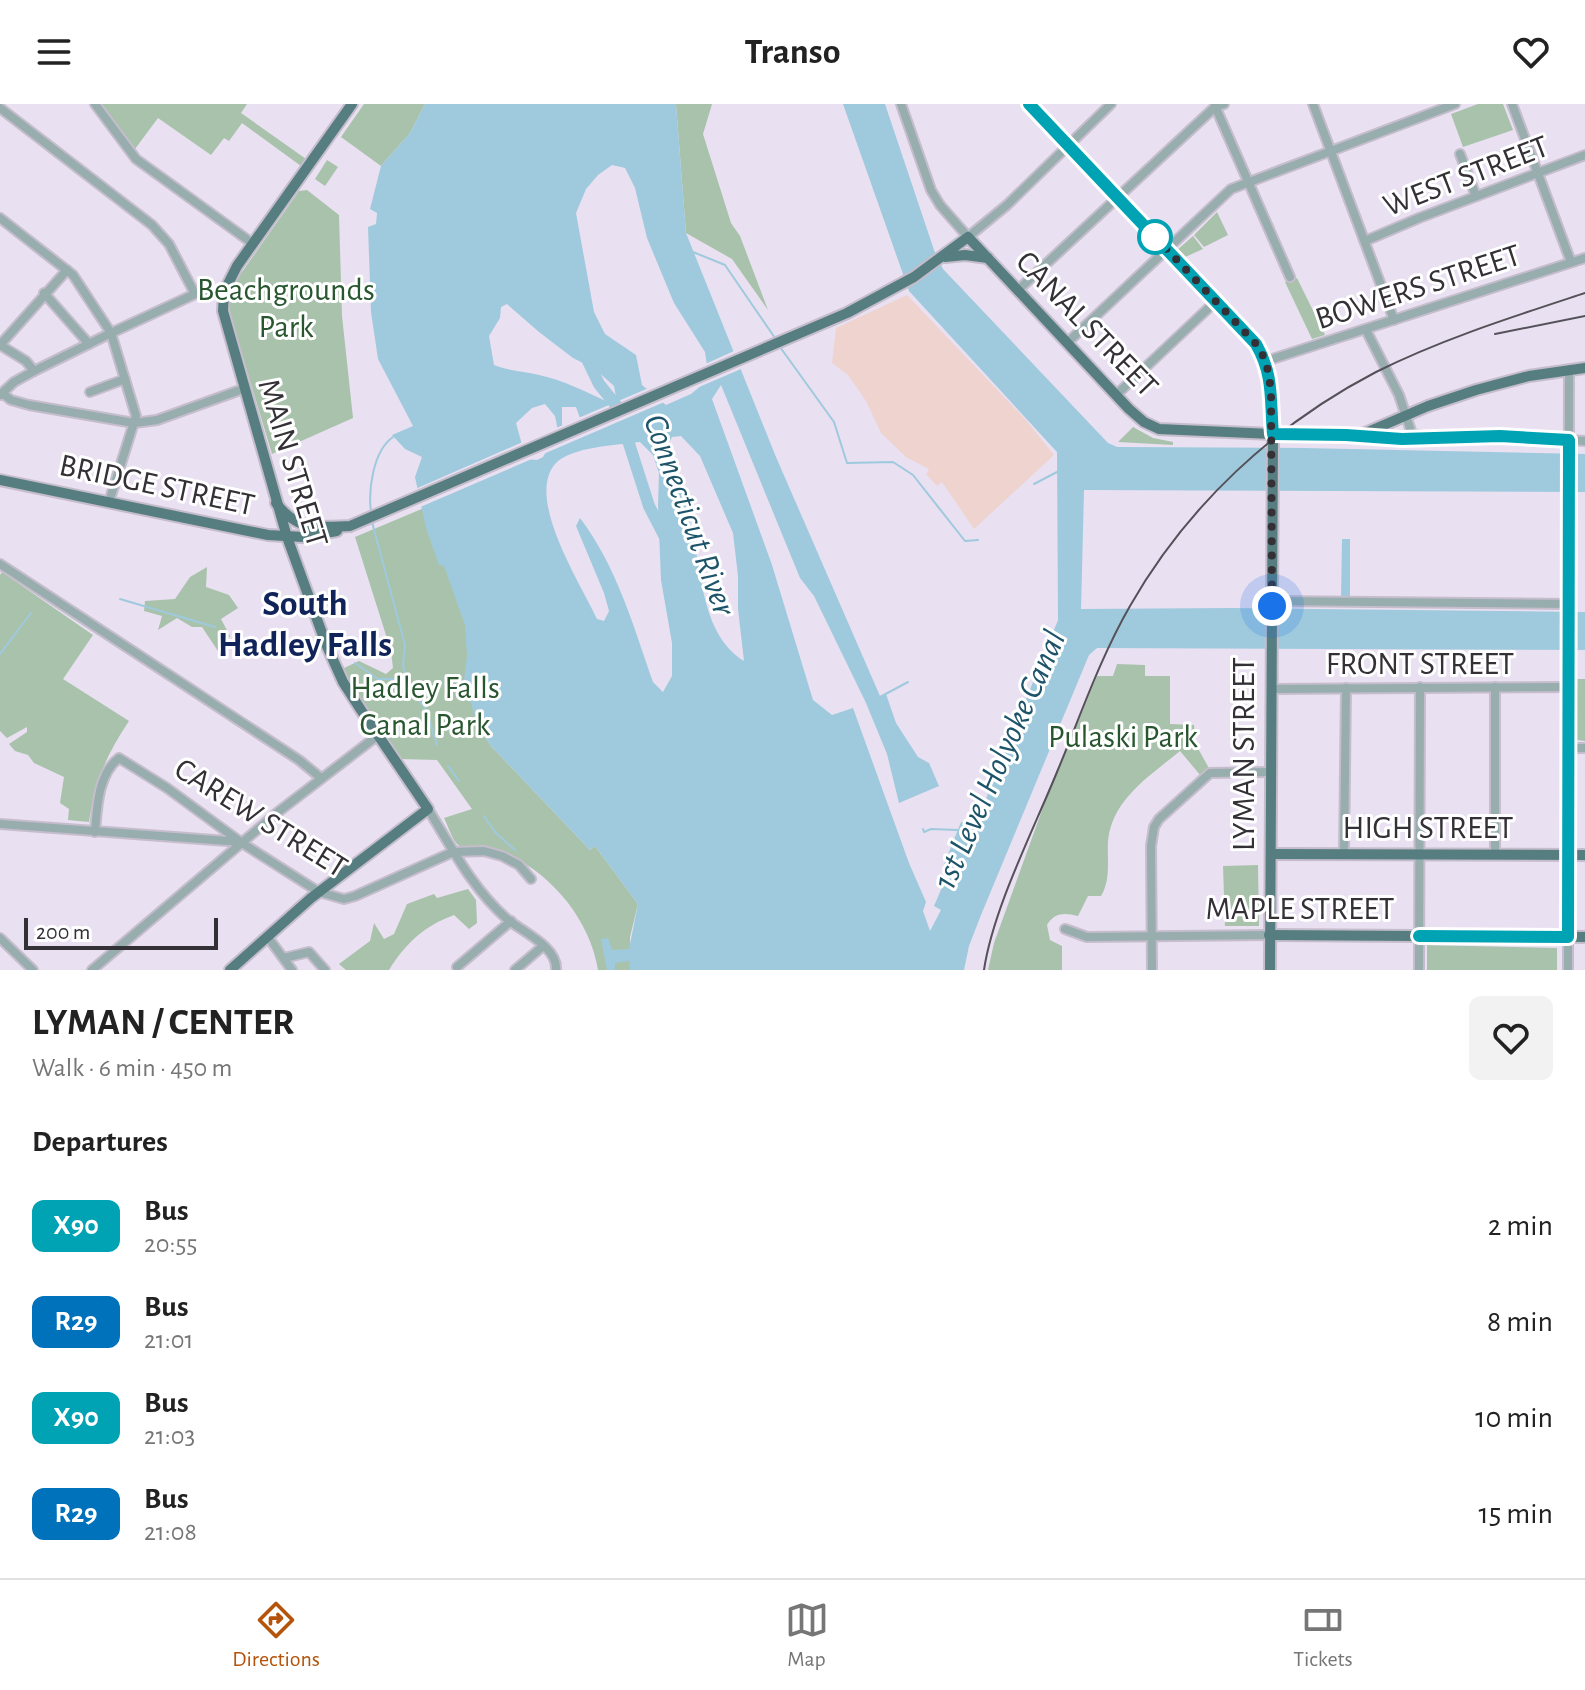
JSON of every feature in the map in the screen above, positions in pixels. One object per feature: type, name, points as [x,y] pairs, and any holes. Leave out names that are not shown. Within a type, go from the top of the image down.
[{"type":"main road","points":[[224,292],[252,243],[352,104]]},
{"type":"main road","name":"BRIDGE STREET","points":[[0,480],[287,537],[321,535],[350,526],[847,313],[943,258],[968,237]]},
{"type":"main road","name":"CANAL STREET","points":[[968,237],[1138,417],[1159,429],[1273,440]]},
{"type":"main road","points":[[943,258],[965,255],[988,258]]},
{"type":"main road","name":"MAIN STREET","points":[[224,292],[224,320],[276,503],[339,673],[377,736],[428,809]]},
{"type":"main road","points":[[1273,440],[1367,433],[1407,415],[1495,384],[1585,368]]},
{"type":"main road","name":"LYMAN STREET","points":[[1270,970],[1273,440]]},
{"type":"main road","points":[[276,503],[288,517],[304,525],[350,526]]},
{"type":"main road","points":[[230,970],[319,892],[428,809]]},
{"type":"main road","name":"HIGH STREET","points":[[1271,854],[1585,855]]},
{"type":"main road","name":"MAPLE STREET","points":[[1269,935],[1585,937]]},
{"type":"street","points":[[95,104],[136,159],[252,243]]},
{"type":"street","points":[[901,104],[931,190],[968,237],[1007,205],[1111,104]]},
{"type":"street","name":"LYMAN STREET","points":[[1029,104],[1256,344],[1266,361],[1271,389],[1273,440]]},
{"type":"street","points":[[1313,104],[1394,320]]},
{"type":"street","points":[[1067,343],[1224,195],[1248,182],[1455,104]]},
{"type":"street","points":[[1512,104],[1571,262]]},
{"type":"street","points":[[1018,290],[1218,105],[1290,277]]},
{"type":"street","points":[[0,108],[152,225],[169,244],[195,294]]},
{"type":"street","points":[[1460,154],[1476,196]]},
{"type":"street","name":"WEST STREET","points":[[1365,241],[1585,155]]},
{"type":"street","points":[[0,218],[67,270],[84,290],[111,333],[135,410],[134,423],[109,502]]},
{"type":"street","name":"BOWERS STREET","points":[[1266,361],[1585,258]]},
{"type":"street","points":[[34,371],[26,361],[0,345],[67,270]]},
{"type":"street","points":[[224,292],[195,294],[34,371],[14,382],[1,394],[29,405],[134,423],[157,420],[243,389]]},
{"type":"street","points":[[44,293],[89,344]]},
{"type":"street","points":[[1116,395],[1216,301]]},
{"type":"street","points":[[1366,330],[1407,415],[1412,434],[1429,437]]},
{"type":"street","points":[[1568,970],[1569,370]]},
{"type":"street","points":[[90,392],[125,379]]},
{"type":"street","points":[[1346,435],[1402,439],[1500,436],[1569,445],[1585,441]]},
{"type":"street","points":[[0,564],[299,760],[321,778]]},
{"type":"street","points":[[1272,604],[1569,606]]},
{"type":"street","points":[[1419,970],[1420,687]]},
{"type":"street","points":[[1495,687],[1495,854]]},
{"type":"street","name":"FRONT STREET","points":[[1271,689],[1568,687]]},
{"type":"street","points":[[1344,854],[1346,688]]},
{"type":"street","points":[[92,970],[321,778],[377,736]]},
{"type":"street","points":[[1568,748],[1585,748]]},
{"type":"street","name":"CAREW STREET","points":[[95,832],[102,786],[110,767],[119,758],[143,771],[242,843],[319,892],[344,899],[355,896],[453,852]]},
{"type":"street","points":[[1152,970],[1151,846],[1154,827],[1210,773],[1269,772]]},
{"type":"street","points":[[428,809],[479,889],[555,958],[556,970]]},
{"type":"street","points":[[0,824],[242,843]]},
{"type":"street","points":[[453,852],[484,851],[502,856],[519,865],[531,879]]},
{"type":"street","points":[[457,967],[511,921]]},
{"type":"street","name":"MAPLE STREET","points":[[1065,929],[1087,937],[1269,935]]},
{"type":"street","points":[[267,936],[292,970]]},
{"type":"street","points":[[0,938],[33,970]]},
{"type":"street","points":[[515,970],[543,946]]},
{"type":"street","points":[[284,958],[309,952],[325,970]]},
{"type":"shaded area","points":[[907,295],[1025,419],[1054,455],[974,529],[942,482],[937,486],[926,474],[929,471],[927,468],[906,457],[881,433],[866,401],[848,375],[832,363],[836,328]]},
{"type":"green space","points":[[100,104],[247,104],[241,113],[306,159],[301,166],[242,123],[229,141],[224,138],[211,155],[158,118],[132,153]]},
{"type":"green space","points":[[364,104],[425,104],[410,133],[381,166],[341,137]]},
{"type":"green space","points":[[676,104],[712,104],[703,134],[731,223],[740,236],[768,310],[732,259],[686,233]]},
{"type":"green space","points":[[1478,104],[1503,104],[1513,130],[1463,147],[1451,114]]},
{"type":"green space","points":[[327,160],[338,167],[325,186],[315,179]]},
{"type":"green space","name":"Beachgrounds Park","points":[[307,190],[339,215],[342,316],[353,418],[272,454],[229,305],[235,282],[299,191]]},
{"type":"green space","points":[[1217,212],[1228,235],[1204,247],[1194,235]]},
{"type":"green space","points":[[1193,236],[1203,249],[1183,258],[1176,251]]},
{"type":"green space","points":[[1297,278],[1325,335],[1312,339],[1285,282]]},
{"type":"green space","points":[[1133,427],[1153,438],[1173,442],[1173,445],[1118,442]]},
{"type":"green space","name":"Hadley Falls Canal Park","points":[[443,500],[460,544],[478,726],[491,746],[590,850],[595,846],[638,904],[630,937],[630,970],[598,970],[594,951],[576,915],[551,884],[535,871],[501,852],[458,845],[444,818],[472,809],[437,760],[400,759],[342,669],[359,661],[386,674],[393,668],[391,651],[355,537]]},
{"type":"green space","points":[[207,567],[206,587],[229,595],[238,608],[221,619],[230,636],[220,654],[202,627],[192,627],[177,618],[158,630],[162,616],[144,611],[145,601],[175,599],[190,577]]},
{"type":"green space","points":[[2,572],[93,635],[63,679],[129,721],[103,769],[89,822],[68,820],[69,809],[60,803],[64,777],[34,763],[28,755],[15,751],[9,744],[27,732],[27,727],[7,738],[0,731]]},
{"type":"green space","name":"Pulaski Park","points":[[1117,664],[1145,665],[1145,676],[1170,676],[1170,724],[1194,725],[1196,745],[1210,770],[1201,776],[1180,751],[1125,800],[1111,826],[1107,876],[1101,896],[1088,896],[1078,916],[1061,914],[1047,925],[1050,940],[1062,946],[1062,970],[988,970],[994,943],[1045,802],[1097,676],[1113,676]]},
{"type":"green space","points":[[1577,679],[1585,679],[1585,741],[1577,740]]},
{"type":"green space","points":[[1258,865],[1259,926],[1225,926],[1223,866]]},
{"type":"green space","points":[[468,889],[476,900],[477,923],[469,929],[454,915],[443,919],[417,936],[389,970],[346,970],[339,964],[370,941],[374,923],[384,939],[394,934],[407,904],[434,894],[437,898]]},
{"type":"green space","points":[[1427,945],[1557,948],[1557,970],[1427,970]]},
{"type":"water","points":[[425,104],[676,104],[686,233],[776,457],[880,696],[886,694],[896,723],[918,757],[929,763],[939,786],[899,803],[887,754],[866,703],[814,596],[800,578],[721,385],[712,399],[772,565],[813,700],[832,715],[853,708],[926,902],[923,911],[930,931],[941,910],[934,906],[943,885],[943,867],[961,822],[975,826],[1058,620],[1057,452],[909,291],[843,104],[885,104],[943,269],[1108,443],[1117,447],[1585,454],[1585,492],[1084,490],[1081,609],[1585,612],[1585,650],[1097,648],[1089,655],[981,915],[964,970],[630,970],[629,961],[615,963],[615,970],[607,970],[601,939],[608,938],[612,950],[629,949],[638,904],[595,846],[590,850],[491,746],[478,726],[464,681],[467,655],[465,625],[444,566],[439,565],[426,528],[415,477],[422,457],[405,449],[392,435],[413,426],[378,359],[371,312],[368,227],[376,224],[377,213],[370,209],[381,166],[410,133]],"holes":[[[612,165],[625,168],[635,188],[647,238],[674,303],[705,352],[709,379],[691,394],[666,405],[642,385],[636,355],[605,334],[594,312],[576,213],[586,189]],[[507,304],[573,358],[595,369],[614,386],[616,397],[606,401],[556,380],[494,365],[489,336],[500,318],[501,307]],[[545,404],[555,416],[558,431],[543,457],[537,460],[526,459],[516,423],[532,408]],[[562,407],[576,407],[585,432],[562,427]],[[681,436],[700,456],[733,533],[744,661],[730,650],[712,620],[687,509],[668,445],[672,437]],[[640,442],[653,455],[659,473],[661,580],[672,643],[672,676],[663,692],[653,682],[614,576],[580,518],[576,526],[609,611],[604,621],[597,619],[558,541],[547,497],[548,478],[556,463],[572,453]]]},
{"type":"water","points":[[1342,539],[1350,539],[1350,598],[1341,598]]},
{"type":"pier","points":[[734,351],[741,369],[418,508],[413,490],[525,441],[529,455],[541,454],[553,429],[566,424],[572,434],[580,431],[576,419],[651,387],[666,400],[689,391],[704,377],[703,365]]},
{"type":"waterway","points":[[693,252],[725,265],[775,338]]},
{"type":"waterway","points":[[780,347],[834,422],[847,463],[893,462],[913,475],[965,541],[978,540]]},
{"type":"waterway","name":"Connecticut River","points":[[585,355],[599,384],[620,410]]},
{"type":"waterway","name":"Connecticut River","points":[[624,428],[649,506],[665,537]]},
{"type":"waterway","points":[[371,512],[370,493],[376,461],[393,437]]},
{"type":"waterway","points":[[1034,484],[1057,472]]},
{"type":"waterway","points":[[355,663],[378,679],[401,679],[405,676],[405,645],[372,522]]},
{"type":"waterway","points":[[120,599],[215,627]]},
{"type":"waterway","points":[[0,654],[31,613]]},
{"type":"waterway","points":[[403,681],[425,708],[437,745]]},
{"type":"waterway","points":[[880,697],[908,682]]},
{"type":"waterway","points":[[448,766],[459,781]]},
{"type":"waterway","points":[[484,816],[495,832],[515,850]]},
{"type":"waterway","name":"1st Level Holyoke Canal","points":[[923,829],[924,832],[931,829],[958,830]]},
{"type":"railway","points":[[984,970],[996,922],[1015,870],[1109,646],[1153,569],[1206,502],[1268,443],[1338,393],[1376,372],[1453,339],[1585,293]]},
{"type":"railway","points":[[1495,334],[1585,316]]},
{"type":"bus line","name":"X90","points":[[1029,104],[1256,344],[1266,361],[1270,377],[1273,434],[1402,439],[1500,436],[1569,440],[1568,937],[1419,936]]},
{"type":"district","name":"South Hadley Falls","points":[[305,624]]},
{"type":"route","points":[[1155,237],[1146,227],[1256,344],[1266,361],[1270,377],[1273,434],[1272,606]]}]
